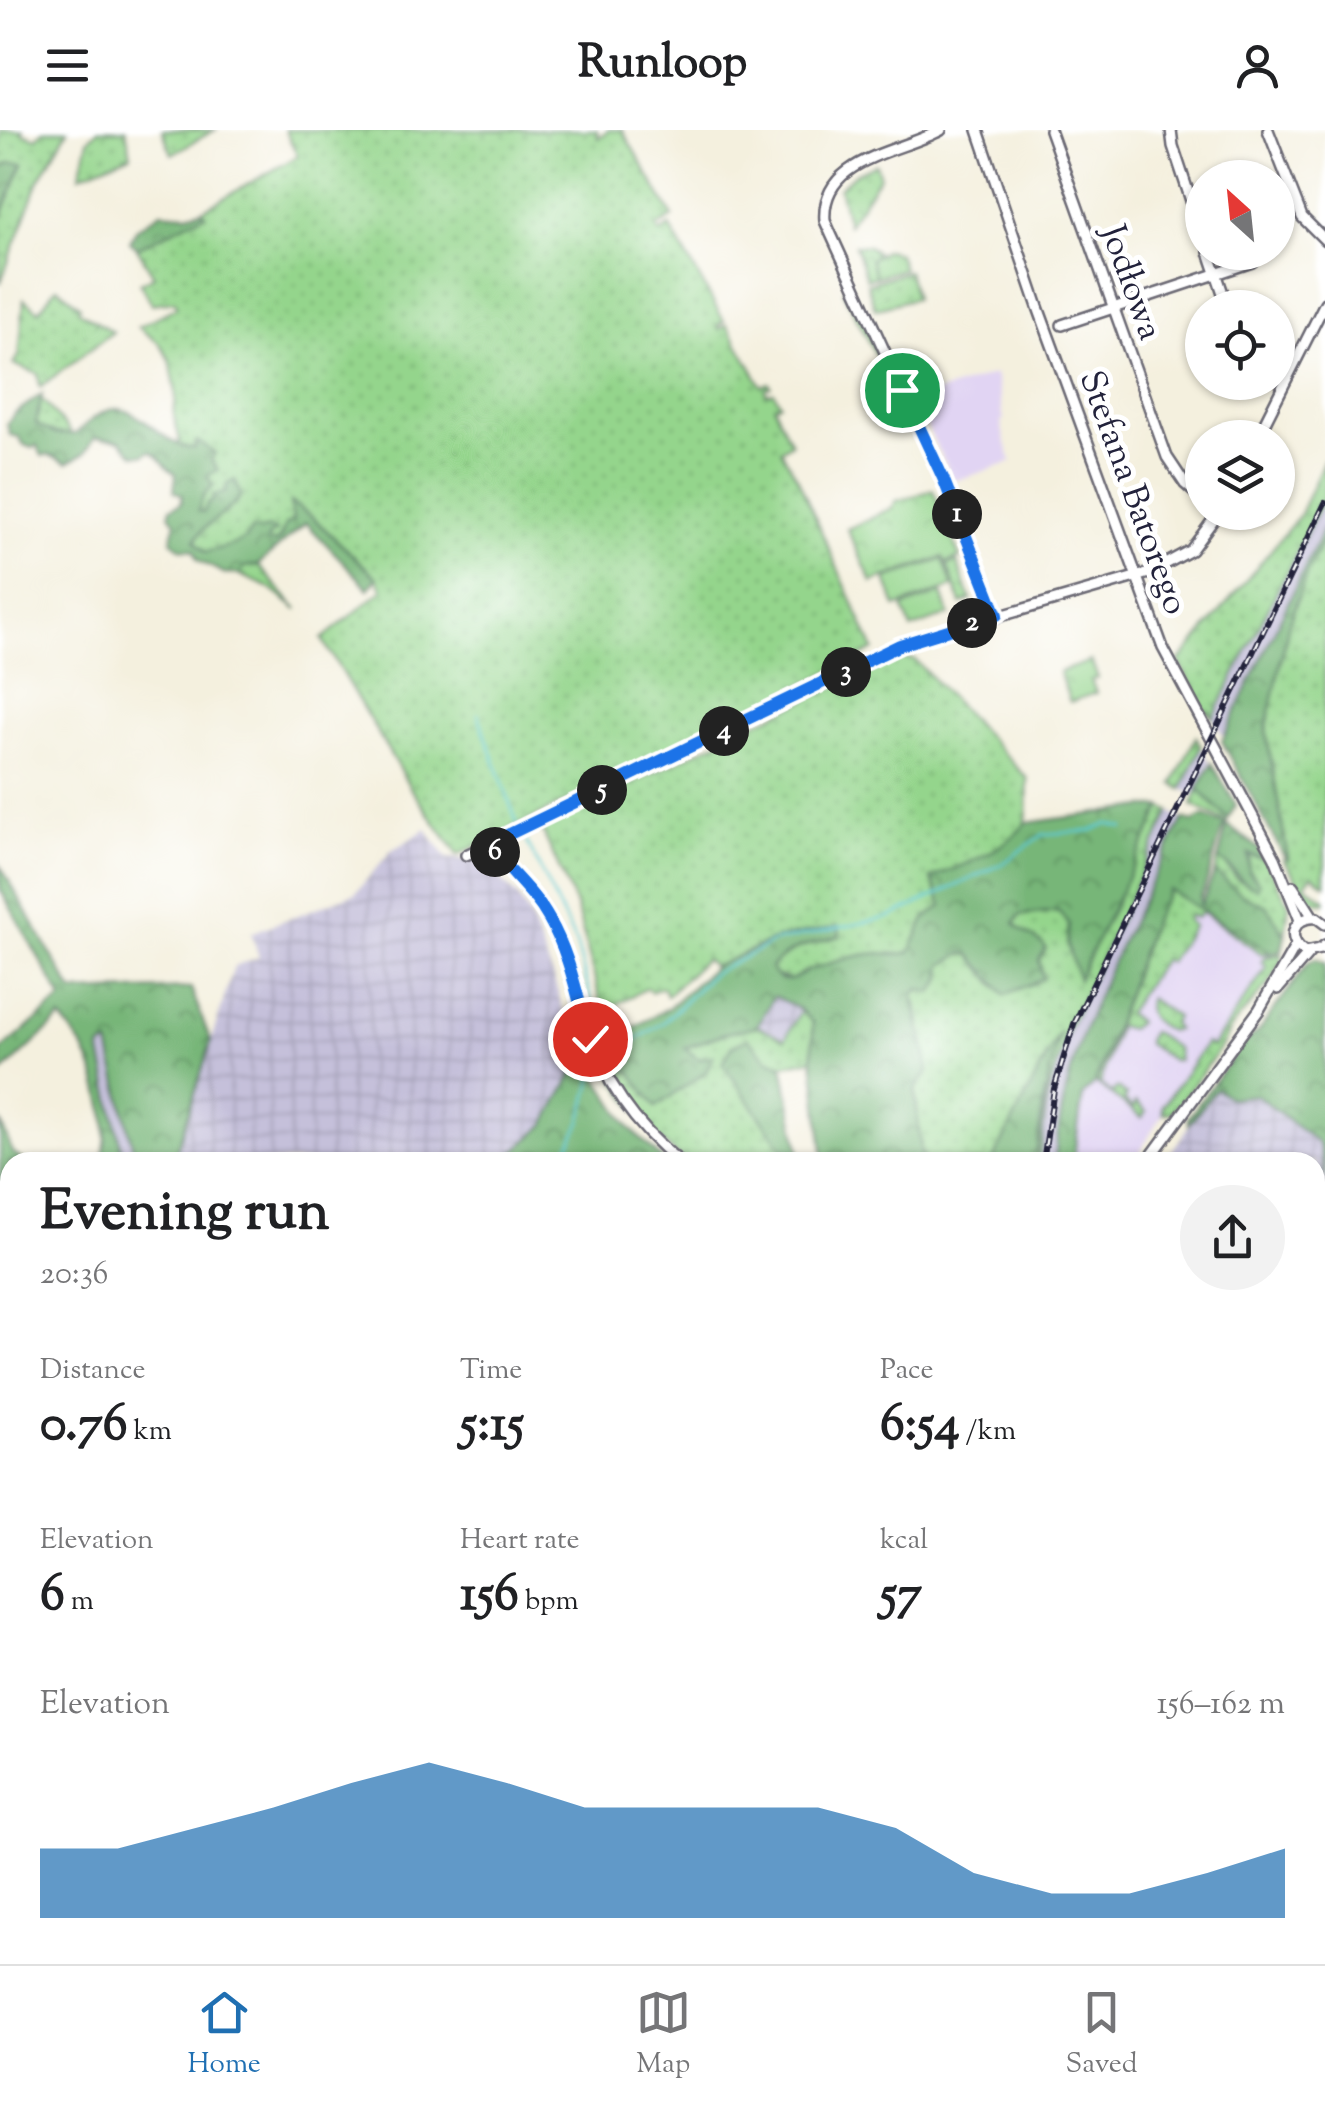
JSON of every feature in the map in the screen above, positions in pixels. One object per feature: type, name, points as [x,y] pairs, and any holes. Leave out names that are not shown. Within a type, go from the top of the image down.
[{"type":"street","points":[[942,130],[844,172],[828,193],[825,221],[943,478],[997,615]]},
{"type":"street","name":"Stefana Batorego","points":[[978,130],[1038,307],[1169,663],[1275,858],[1300,920]]},
{"type":"street","name":"Jodłowa","points":[[1050,130],[1169,462],[1185,484]]},
{"type":"street","points":[[1170,130],[1185,184]]},
{"type":"street","points":[[1268,130],[1302,216],[1325,240]]},
{"type":"street","points":[[1215,270],[1222,290]]},
{"type":"street","points":[[1062,325],[1228,270]]},
{"type":"street","points":[[1295,357],[1325,304]]},
{"type":"street","points":[[466,855],[900,645],[1137,578],[1185,554],[1209,530]]},
{"type":"street","points":[[489,844],[533,894],[557,934],[569,962],[590,1039],[614,1088],[642,1126],[669,1152]]},
{"type":"street","name":"Stefana Batorego","points":[[1275,858],[1321,919]]},
{"type":"street","points":[[1155,1152],[1259,1010],[1296,945],[1294,929],[1300,920],[1321,919]]},
{"type":"street","points":[[1296,945],[1320,950]]},
{"type":"street","points":[[1259,1010],[1320,950]]},
{"type":"shaded area","points":[[995,374],[1003,433],[1012,462],[958,480],[952,478],[914,400]]},
{"type":"shaded area","points":[[1325,477],[1325,525],[1223,736],[1209,710]]},
{"type":"shaded area","points":[[1201,747],[1210,762],[1195,795],[1182,789]]},
{"type":"shaded area","points":[[1170,811],[1183,819],[1091,1013],[1066,1088],[1056,1152],[1040,1152],[1048,1096],[1068,1030]]},
{"type":"shaded area","points":[[426,829],[447,858],[486,864],[517,896],[529,915],[553,976],[579,1063],[545,1125],[514,1152],[176,1152],[234,966],[259,957],[251,933],[355,893],[390,852]]},
{"type":"shaded area","points":[[1169,890],[1278,957],[1140,1152],[1074,1152],[1083,1095]]},
{"type":"shaded area","points":[[773,995],[801,1010],[785,1040],[758,1026]]},
{"type":"shaded area","points":[[109,1044],[134,1152],[122,1152],[100,1047]]},
{"type":"shaded area","points":[[1216,1087],[1230,1098],[1257,1095],[1319,1144],[1320,1152],[1171,1152]]},
{"type":"green space","points":[[0,130],[23,130],[22,133],[37,138],[44,130],[68,130],[39,180],[0,284],[0,219],[23,164],[10,163],[0,169]]},
{"type":"green space","points":[[98,130],[126,130],[131,155],[80,175],[88,140]]},
{"type":"green space","points":[[162,130],[215,130],[172,154]]},
{"type":"green space","points":[[285,130],[597,130],[598,138],[609,130],[622,130],[673,217],[657,227],[659,233],[670,227],[724,321],[719,329],[727,325],[762,386],[771,386],[765,389],[767,394],[774,392],[780,403],[774,407],[791,443],[781,450],[798,479],[874,650],[458,855],[411,789],[322,639],[383,590],[377,578],[292,503],[293,520],[275,544],[268,541],[264,529],[221,550],[206,552],[195,541],[241,495],[225,493],[204,512],[197,511],[207,476],[196,442],[195,448],[187,450],[176,444],[180,441],[174,417],[176,393],[170,360],[160,344],[138,327],[177,307],[175,301],[152,304],[140,283],[154,276],[137,248],[204,214],[202,210],[298,156]]},
{"type":"green space","points":[[10,163],[23,163],[0,219],[0,169]]},
{"type":"green space","points":[[876,164],[880,176],[848,225],[839,188],[855,174]]},
{"type":"green space","points":[[202,210],[205,214],[137,248],[130,242],[136,229],[161,212],[187,214]]},
{"type":"green space","points":[[855,245],[868,246],[877,253],[870,259],[876,277],[866,279]]},
{"type":"green space","points":[[886,250],[898,253],[903,269],[876,277],[870,259]]},
{"type":"green space","points":[[908,271],[915,298],[875,309],[867,284]]},
{"type":"green space","points":[[57,287],[80,306],[78,310],[113,332],[40,387],[38,374],[13,364],[19,356],[24,299],[39,311]]},
{"type":"green space","points":[[849,289],[880,353],[878,359],[843,291]]},
{"type":"green space","points":[[42,394],[36,424],[55,434],[75,434],[100,414],[120,409],[173,442],[195,448],[197,441],[215,453],[211,460],[218,470],[207,476],[213,485],[198,511],[204,512],[213,495],[225,493],[227,484],[235,480],[241,495],[195,541],[206,552],[240,542],[252,529],[276,531],[268,537],[268,541],[275,543],[285,525],[293,520],[290,502],[312,517],[377,578],[369,589],[306,523],[258,565],[244,567],[240,575],[223,573],[198,560],[194,550],[180,548],[171,540],[176,522],[169,514],[171,508],[181,503],[183,495],[174,491],[176,474],[154,453],[134,454],[120,440],[95,437],[84,454],[67,463],[42,456],[37,445],[32,448],[10,435],[7,424],[14,414]]},
{"type":"green space","points":[[41,398],[70,432],[68,435],[50,432],[36,424]]},
{"type":"green space","points":[[1325,459],[1325,496],[1213,718],[1209,711],[1207,714],[1179,662],[1287,530],[1295,530]]},
{"type":"green space","points":[[933,490],[960,558],[946,563],[943,557],[872,582],[847,529],[892,508],[896,501]]},
{"type":"green space","points":[[1325,525],[1325,537],[1306,574],[1289,623],[1266,731],[1288,859],[1222,741]]},
{"type":"green space","points":[[1325,537],[1325,884],[1312,875],[1305,885],[1325,903],[1310,900],[1283,859],[1288,858],[1266,731],[1289,623],[1306,574]]},
{"type":"green space","points":[[943,559],[953,587],[896,607],[886,579]]},
{"type":"green space","points":[[957,562],[971,600],[961,604],[947,565]]},
{"type":"green space","points":[[258,565],[298,610],[268,587],[240,575],[243,567]]},
{"type":"green space","points":[[942,593],[949,615],[911,629],[903,607]]},
{"type":"green space","points":[[898,658],[915,660],[1028,779],[1027,815],[1021,829],[1000,847],[931,879],[942,906],[910,952],[898,956],[879,953],[806,971],[791,980],[774,975],[771,966],[795,950],[840,936],[838,927],[778,938],[714,967],[705,959],[667,996],[662,987],[651,992],[647,988],[603,1011],[576,906],[541,828]]},
{"type":"green space","points":[[1091,661],[1098,678],[1091,680],[1096,693],[1070,702],[1059,672]]},
{"type":"green space","points":[[1196,737],[1201,747],[1182,789],[1173,784]]},
{"type":"green space","points":[[1212,763],[1236,805],[1228,819],[1198,789]]},
{"type":"green space","points":[[1198,789],[1228,819],[1227,822],[1192,805]]},
{"type":"green space","points":[[1162,807],[1170,811],[1068,1030],[1048,1096],[1040,1152],[1037,1152],[1056,1039],[997,1152],[921,1152],[915,1089],[928,1071],[913,996],[919,989],[941,981],[943,965],[963,953],[971,955],[998,988],[1041,967],[1030,935],[1022,933],[1015,924],[1020,915],[1058,911],[1070,924],[1068,943],[1078,978]]},
{"type":"green space","points":[[1162,807],[1078,979],[1067,943],[1069,924],[1058,911],[1020,915],[1015,923],[1046,948],[1039,960],[1043,979],[1005,995],[971,955],[963,953],[943,965],[941,981],[932,993],[919,989],[913,996],[929,1071],[915,1090],[921,1152],[823,1152],[813,1023],[801,1010],[774,996],[757,1026],[685,1048],[698,1059],[713,1056],[706,1072],[656,1107],[630,1071],[614,1067],[606,1054],[610,1041],[668,1008],[714,967],[778,938],[839,927],[840,936],[795,950],[771,967],[777,977],[785,980],[853,957],[910,952],[925,919],[942,906],[931,878],[995,849],[1026,823]]},
{"type":"green space","points":[[1204,816],[1225,824],[1201,905],[1215,872],[1244,896],[1267,906],[1285,935],[1282,950],[1271,953],[1169,890],[1152,923],[1095,1083],[1083,1095],[1074,1152],[1056,1152],[1071,1072],[1102,985],[1183,819],[1193,822]]},
{"type":"green space","points":[[1227,825],[1258,848],[1265,860],[1248,854],[1249,872],[1259,883],[1257,888],[1218,860]]},
{"type":"green space","points":[[1250,852],[1265,860],[1289,904],[1285,935],[1269,915],[1215,872],[1218,860],[1223,861],[1237,879],[1257,888],[1248,868]]},
{"type":"green space","points":[[0,865],[73,992],[191,988],[211,1042],[176,1152],[134,1152],[109,1044],[100,1048],[122,1152],[103,1152],[106,1136],[100,1091],[85,1051],[61,1018],[0,1075],[0,1051],[62,999],[0,889]]},
{"type":"green space","points":[[1169,890],[1271,953],[1262,954],[1202,912],[1196,918],[1190,915],[1187,920],[1193,926],[1169,962],[1163,959],[1127,1013],[1138,1022],[1130,1029],[1118,1026],[1100,1084],[1110,1093],[1118,1088],[1127,1095],[1124,1100],[1133,1109],[1136,1102],[1146,1112],[1142,1118],[1096,1083],[1152,923]]},
{"type":"green space","points":[[1281,954],[1282,961],[1271,981],[1230,1029],[1173,1112],[1163,1114],[1163,1106],[1206,1043],[1212,1047],[1267,967],[1262,962],[1266,957]]},
{"type":"green space","points":[[1315,959],[1325,963],[1325,1152],[1257,1095],[1229,1098],[1216,1088],[1189,1124],[1188,1118],[1241,1045],[1257,1033],[1308,963]]},
{"type":"green space","points":[[1149,998],[1176,1017],[1172,1023],[1176,1029],[1169,1031],[1151,1018],[1147,1010]]},
{"type":"green space","points":[[801,1010],[813,1023],[813,1059],[783,1065],[767,1059],[782,1148],[794,1152],[674,1152],[649,1127],[614,1078],[624,1069],[630,1071],[657,1106],[712,1057],[698,1059],[684,1048],[757,1026],[785,1039]]},
{"type":"green space","points":[[1060,1031],[1044,1097],[1036,1152],[997,1152]]},
{"type":"green space","points":[[1152,1032],[1176,1048],[1178,1060],[1148,1044]]},
{"type":"green space","points":[[748,1038],[767,1059],[783,1065],[800,1152],[782,1148],[723,1064],[732,1046]]},
{"type":"green space","points":[[579,1063],[591,1067],[629,1127],[655,1152],[514,1152],[545,1125]]},
{"type":"green space","points":[[0,1121],[13,1152],[0,1152]]},
{"type":"waterway","points":[[478,714],[517,823]]},
{"type":"waterway","points":[[608,1057],[663,1023],[712,974],[774,942],[890,917],[1002,864],[1044,834],[1091,831],[1108,824],[1124,828]]},
{"type":"waterway","points":[[527,842],[576,943],[599,1029]]},
{"type":"waterway","points":[[604,1042],[611,1053]]},
{"type":"waterway","points":[[566,1152],[581,1122],[594,1074]]},
{"type":"railway","points":[[1045,1152],[1054,1089],[1074,1024],[1325,503]]},
{"type":"route","points":[[590,1039],[569,962],[557,934],[533,894],[489,844],[900,645],[997,615],[943,478],[902,390]]}]
